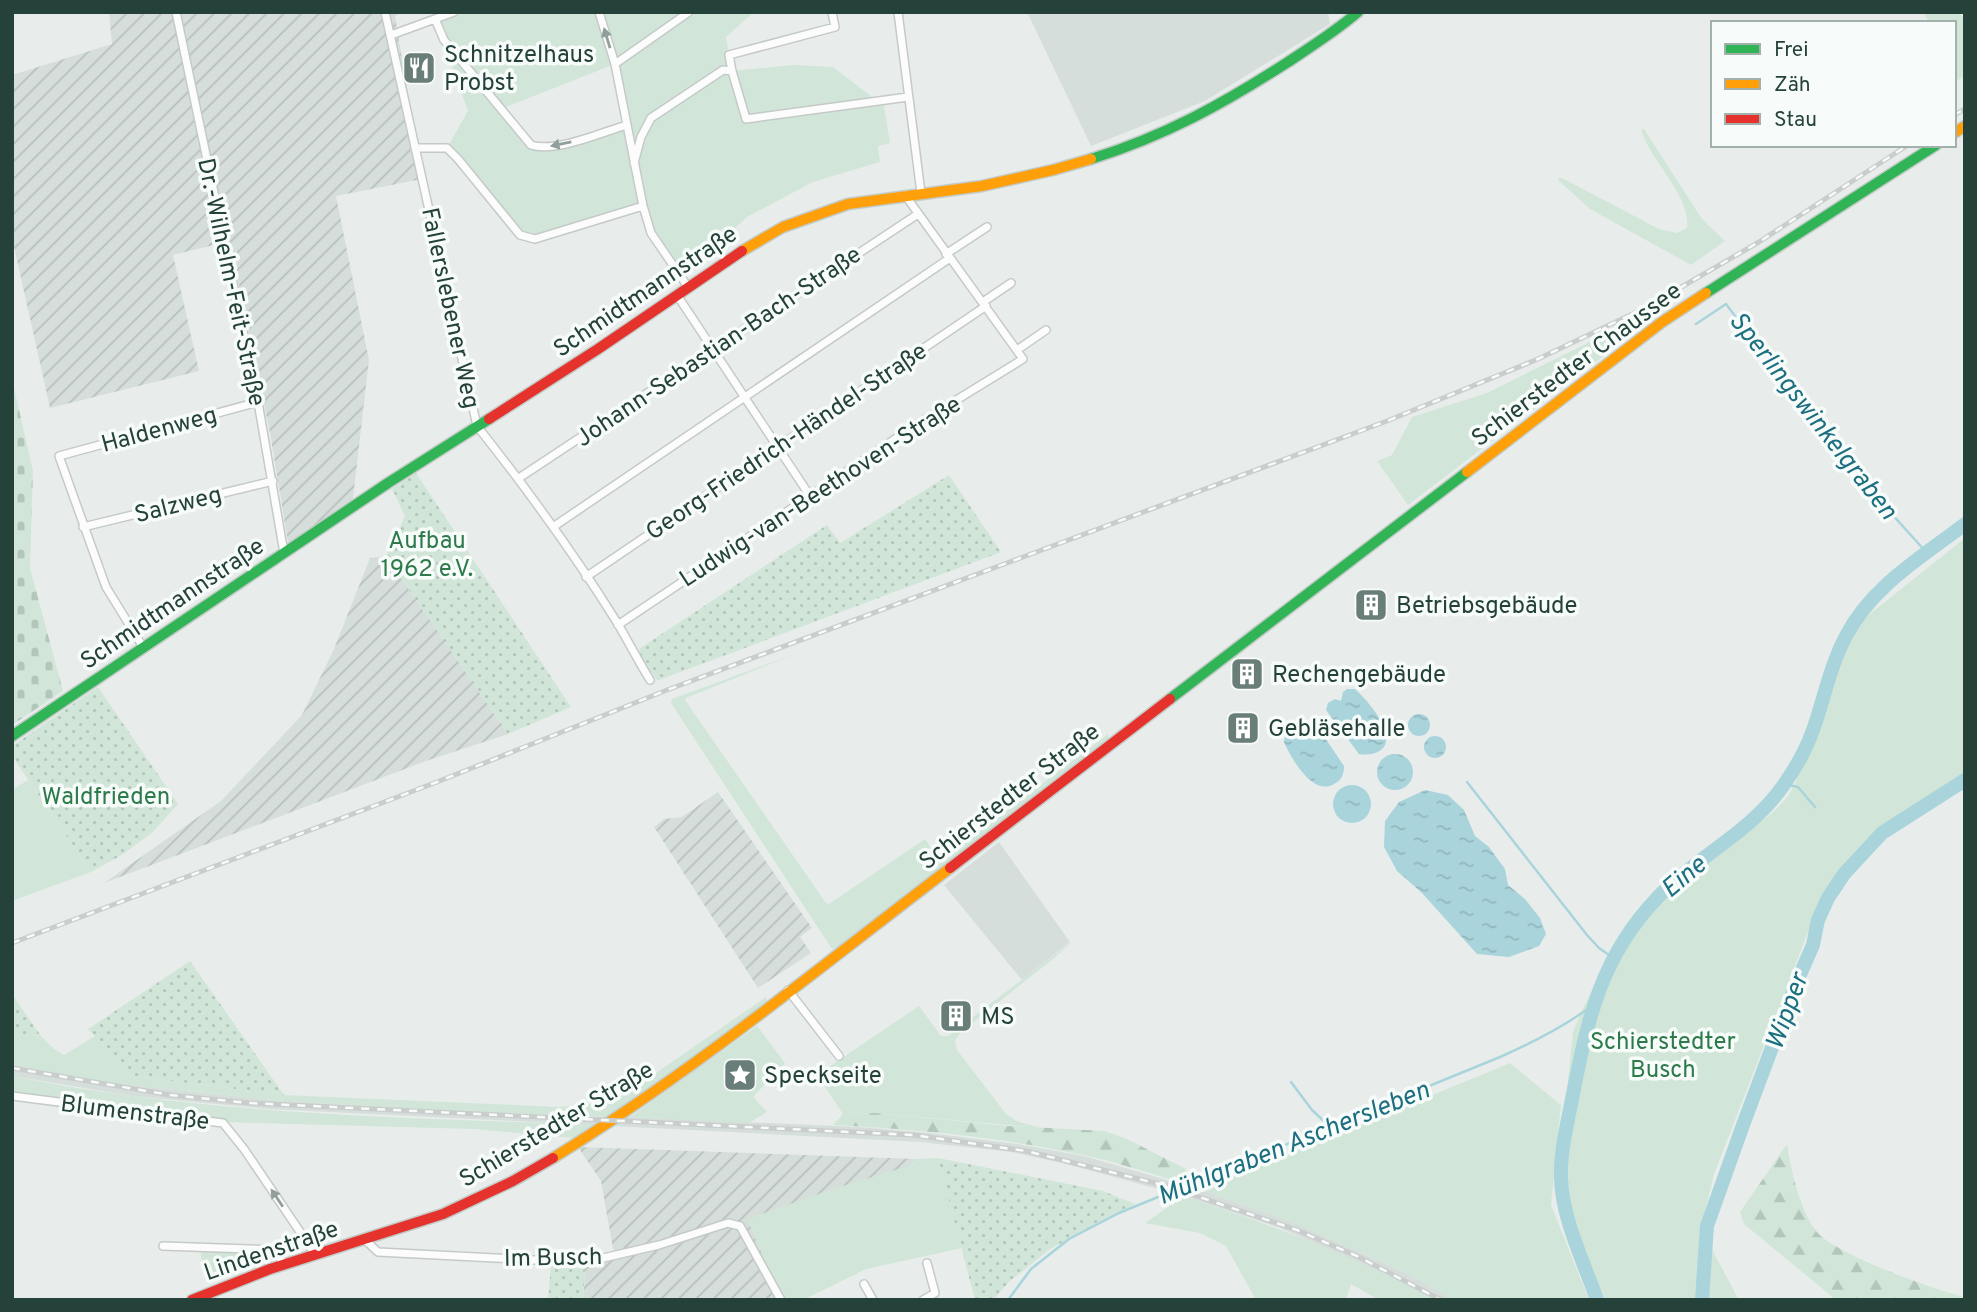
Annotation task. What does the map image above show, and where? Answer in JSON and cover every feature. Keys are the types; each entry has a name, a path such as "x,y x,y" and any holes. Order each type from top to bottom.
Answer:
{"street":[{"name":"Dr.-Wilhelm-Feit-Straße","path":"176,12 274,481 284,553"},
{"name":"Fallerslebener Weg","path":"385,12 477,426 519,478 553,527 618,625 650,680"},
{"path":"391,35 454,12"},
{"path":"599,12 615,64 643,206 651,233 688,287"},
{"path":"615,64 689,12"},
{"path":"832,12 835,27 729,55 746,119 908,97"},
{"path":"898,12 921,192"},
{"name":"Schmidtmannstraße","path":"12,736 284,553 598,349 730,258 783,227 848,204 921,192 982,186 1041,173 1136,145 1196,118 1247,88 1343,25 1358,12"},
{"path":"435,19 444,40 531,145 539,148 554,146 627,125"},
{"path":"634,163 641,137 651,118 723,70 732,71"},
{"name":"Schierstedter Chaussee","path":"1254,633 1662,322 1933,147"},
{"path":"415,148 447,148 520,235 535,239 643,206"},
{"path":"905,195 1017,350 1046,330"},
{"name":"Johann-Sebastian-Bach-Straße","path":"519,478 918,214"},
{"path":"553,527 746,398 987,227"},
{"name":"Georg-Friedrich-Händel-Straße","path":"586,577 1011,284"},
{"path":"677,295 810,496"},
{"name":"Ludwig-van-Beethoven-Straße","path":"618,625 919,423 1023,359 1017,350"},
{"name":"Haldenweg","path":"83,527 60,456 258,402"},
{"name":"Salzweg","path":"83,527 274,481"},
{"path":"83,527 107,587 143,647"},
{"name":"Schierstedter Straße","path":"365,1241 443,1214 492,1191 642,1100 706,1055 1254,633"},
{"path":"788,990 839,1056"},
{"name":"Blumenstraße","path":"12,1096 223,1124 244,1149 315,1254"},
{"name":"Im Busch","path":"365,1241 378,1252 532,1260 599,1259 659,1245 728,1223 740,1226 781,1300"},
{"name":"Lindenstraße","path":"192,1300 282,1265 365,1241"},
{"path":"163,1246 279,1250 282,1265"},
{"path":"923,1300 935,1293 927,1263"},
{"path":"864,1284 873,1300"}],"shaded area":[{"path":"109,12 403,12 395,16 422,179 336,196 369,360 352,507 290,554 270,433 230,241 173,255 199,371 50,408 12,238 12,75 112,44"},
{"path":"1027,12 1328,12 1330,24 1205,101 1091,146"},
{"path":"386,556 508,734 426,761 104,883 221,801 302,715 334,649 370,558"},
{"path":"718,792 812,928 800,937 811,953 758,988 654,827 664,819 682,817"},
{"path":"999,842 1070,942 1022,980 944,885"},
{"path":"12,1064 64,1076 119,1084 273,1100 400,1109 608,1117 595,1125 268,1109 131,1096 12,1076"},
{"path":"628,1117 859,1127 930,1133 1084,1156 1202,1190 1297,1224 1406,1273 1454,1300 1435,1300 1406,1283 1280,1228 1184,1196 1012,1152 920,1142 613,1126"},
{"path":"578,1147 917,1159 782,1300 583,1300 586,1259 616,1254 601,1181"}],"green space":[{"path":"454,12 754,12 726,37 732,71 793,65 833,67 884,106 890,143 878,146 880,162 813,182 747,217 681,278 651,233 642,206 535,239 520,235 447,148 468,111 435,19","holes":["615,64 627,125 573,142 531,145 501,109"]},
{"path":"1923,12 1959,12 1965,21 1965,75 1956,82 1956,21 1929,21"},
{"path":"1641,129 1644,129 1702,219 1725,241 1691,265 1590,209 1559,181 1558,178 1562,178 1659,229 1677,233 1687,228 1683,203 1645,141"},
{"path":"1640,317 1645,324 1408,505 1377,461 1392,455 1412,417 1487,393"},
{"path":"12,379 33,471 30,568 63,691 12,725"},
{"name":"Aufbau 1962 e.V.","path":"416,473 571,707 508,734 386,556 405,516 392,489"},
{"path":"949,475 1001,552 659,680 642,658 639,649 827,525 840,543"},
{"name":"Schierstedter Busch","path":"1965,538 1965,787 1886,834 1857,856 1836,880 1810,927 1714,1174 1701,1229 1739,1300 1598,1300 1579,1256 1562,1194 1560,1160 1573,1032 1582,1011 1604,968 1632,926 1663,889 1693,865 1765,819 1788,796 1799,772 1832,665 1861,621"},
{"path":"800,652 685,700 829,904 925,839 940,861 1108,734 1109,740 838,948 832,949 671,703 672,699"},
{"name":"Waldfrieden","path":"98,687 178,804 152,833 120,856 91,872 12,756 12,746"},
{"path":"28,780 91,872 12,901 12,790"},
{"path":"1074,940 962,1031 955,1040 957,1050 1006,1114 1019,1122 1041,1128 876,1113 843,1114 817,1075 919,1006 941,1036 948,1036"},
{"path":"190,961 284,1095 133,1076 88,1029"},
{"path":"12,994 41,1036 12,1033"},
{"path":"766,997 767,1001 707,1050 608,1117 400,1109 273,1100 119,1084 64,1076 12,1064 12,1033 41,1036 64,1055 95,1036 133,1076 284,1095 559,1107 591,1104 627,1093"},
{"path":"757,1026 785,1063 753,1097 767,1112 749,1123 630,1117"},
{"path":"1510,1063 1561,1105 1551,1205 1589,1300 1454,1300 1406,1273 1297,1224 1202,1190"},
{"path":"12,1076 84,1089 229,1107 595,1125 573,1138 474,1129 218,1122 12,1091"},
{"path":"876,1113 1009,1126 1104,1131 1125,1138 1186,1169 1184,1176 1176,1181 1090,1157 987,1138 833,1125 843,1114"},
{"path":"1787,1144 1805,1212 1816,1231 1826,1240 1863,1260 1909,1279 1965,1297 1965,1300 1836,1300 1744,1224 1740,1212"},
{"path":"938,1158 962,1248 866,1269 803,1300 782,1300 747,1219 912,1165 917,1159"},
{"path":"938,1158 1103,1191 1135,1204 1050,1249 1009,1282 993,1300 975,1300"},
{"path":"1184,1196 1344,1255 1435,1300 1379,1300 1351,1284 1346,1300 1256,1300 1226,1246 1200,1233 1145,1223"},
{"path":"200,1251 272,1253 275,1260 206,1280"},
{"path":"551,1266 585,1269 583,1300 548,1300"}],"water":[{"path":"1355,689 1360,694 1384,727 1386,744 1378,752 1359,754 1326,710 1328,703 1335,699 1341,701 1343,692"},
{"path":"1419,714 1427,717 1430,725 1427,733 1419,736 1411,733 1408,725 1411,717"},
{"path":"1310,721 1317,726 1344,766 1341,779 1326,787 1311,781 1304,774 1284,742 1285,736 1291,732 1299,733 1302,724"},
{"path":"1431,736 1439,736 1446,743 1446,751 1439,758 1431,758 1424,751 1424,743"},
{"path":"1395,754 1408,759 1413,772 1408,785 1395,790 1382,785 1377,772 1382,759"},
{"path":"1352,785 1365,791 1371,804 1365,817 1352,823 1339,817 1333,804 1339,791"},
{"path":"1425,790 1448,795 1464,810 1475,836 1489,847 1505,869 1508,885 1525,899 1540,918 1546,934 1539,946 1509,957 1477,954 1422,893 1397,871 1384,847 1385,821 1399,802"}],"waterway":[{"name":"Sperlingswinkelgraben","path":"1696,324 1726,304 1843,460 1927,553"},
{"name":"Eine","path":"1597,1300 1569,1225 1562,1193 1561,1168 1565,1136 1591,1014 1610,966 1622,943 1657,898 1672,883 1755,818 1783,786 1810,737 1840,647 1857,618 1884,587 1965,524"},
{"name":"Wipper","path":"1702,1300 1707,1226 1795,986 1813,945 1818,920 1828,898 1844,874 1882,833 1965,780"},
{"path":"1467,782 1587,935 1612,957"},
{"path":"1784,784 1798,787 1815,807"},
{"name":"Mühlgraben Aschersleben","path":"1008,1300 1031,1269 1069,1239 1119,1213 1500,1057 1548,1034 1593,1005"},
{"path":"1291,1082 1312,1110 1330,1127"}],"railway":[{"path":"1956,114 1965,109"},
{"path":"12,943 437,782 667,690 1387,421 1538,359 1647,307 1759,242 1905,147"},
{"path":"12,1068 170,1095 249,1103 913,1135 1026,1151 1167,1186 1297,1230 1359,1257 1441,1300"}],"traffic: fast":[{"path":"1091,159 1144,140 1217,105 1288,62 1358,12"},
{"path":"1706,293 1933,147"},
{"path":"12,736 388,483 489,419"},
{"path":"1170,699 1467,472"}],"traffic: slow":[{"path":"1956,132 1965,126"},
{"path":"742,251 783,227 848,204 982,186 1091,159"},
{"path":"1467,472 1662,322 1706,293"},
{"path":"553,1158 706,1055 950,868"}],"traffic: jam":[{"path":"489,419 742,251"},
{"path":"950,868 1170,699"},
{"path":"192,1300 270,1269 443,1214 513,1181 553,1158"}],"place":[{"name":"Schnitzelhaus Probst","path":"419,68"},
{"name":"Betriebsgebäude","path":"1371,605"},
{"name":"Rechengebäude","path":"1247,674"},
{"name":"Gebläsehalle","path":"1243,728"},
{"name":"MS","path":"956,1016"},
{"name":"Speckseite","path":"740,1075"}]}
